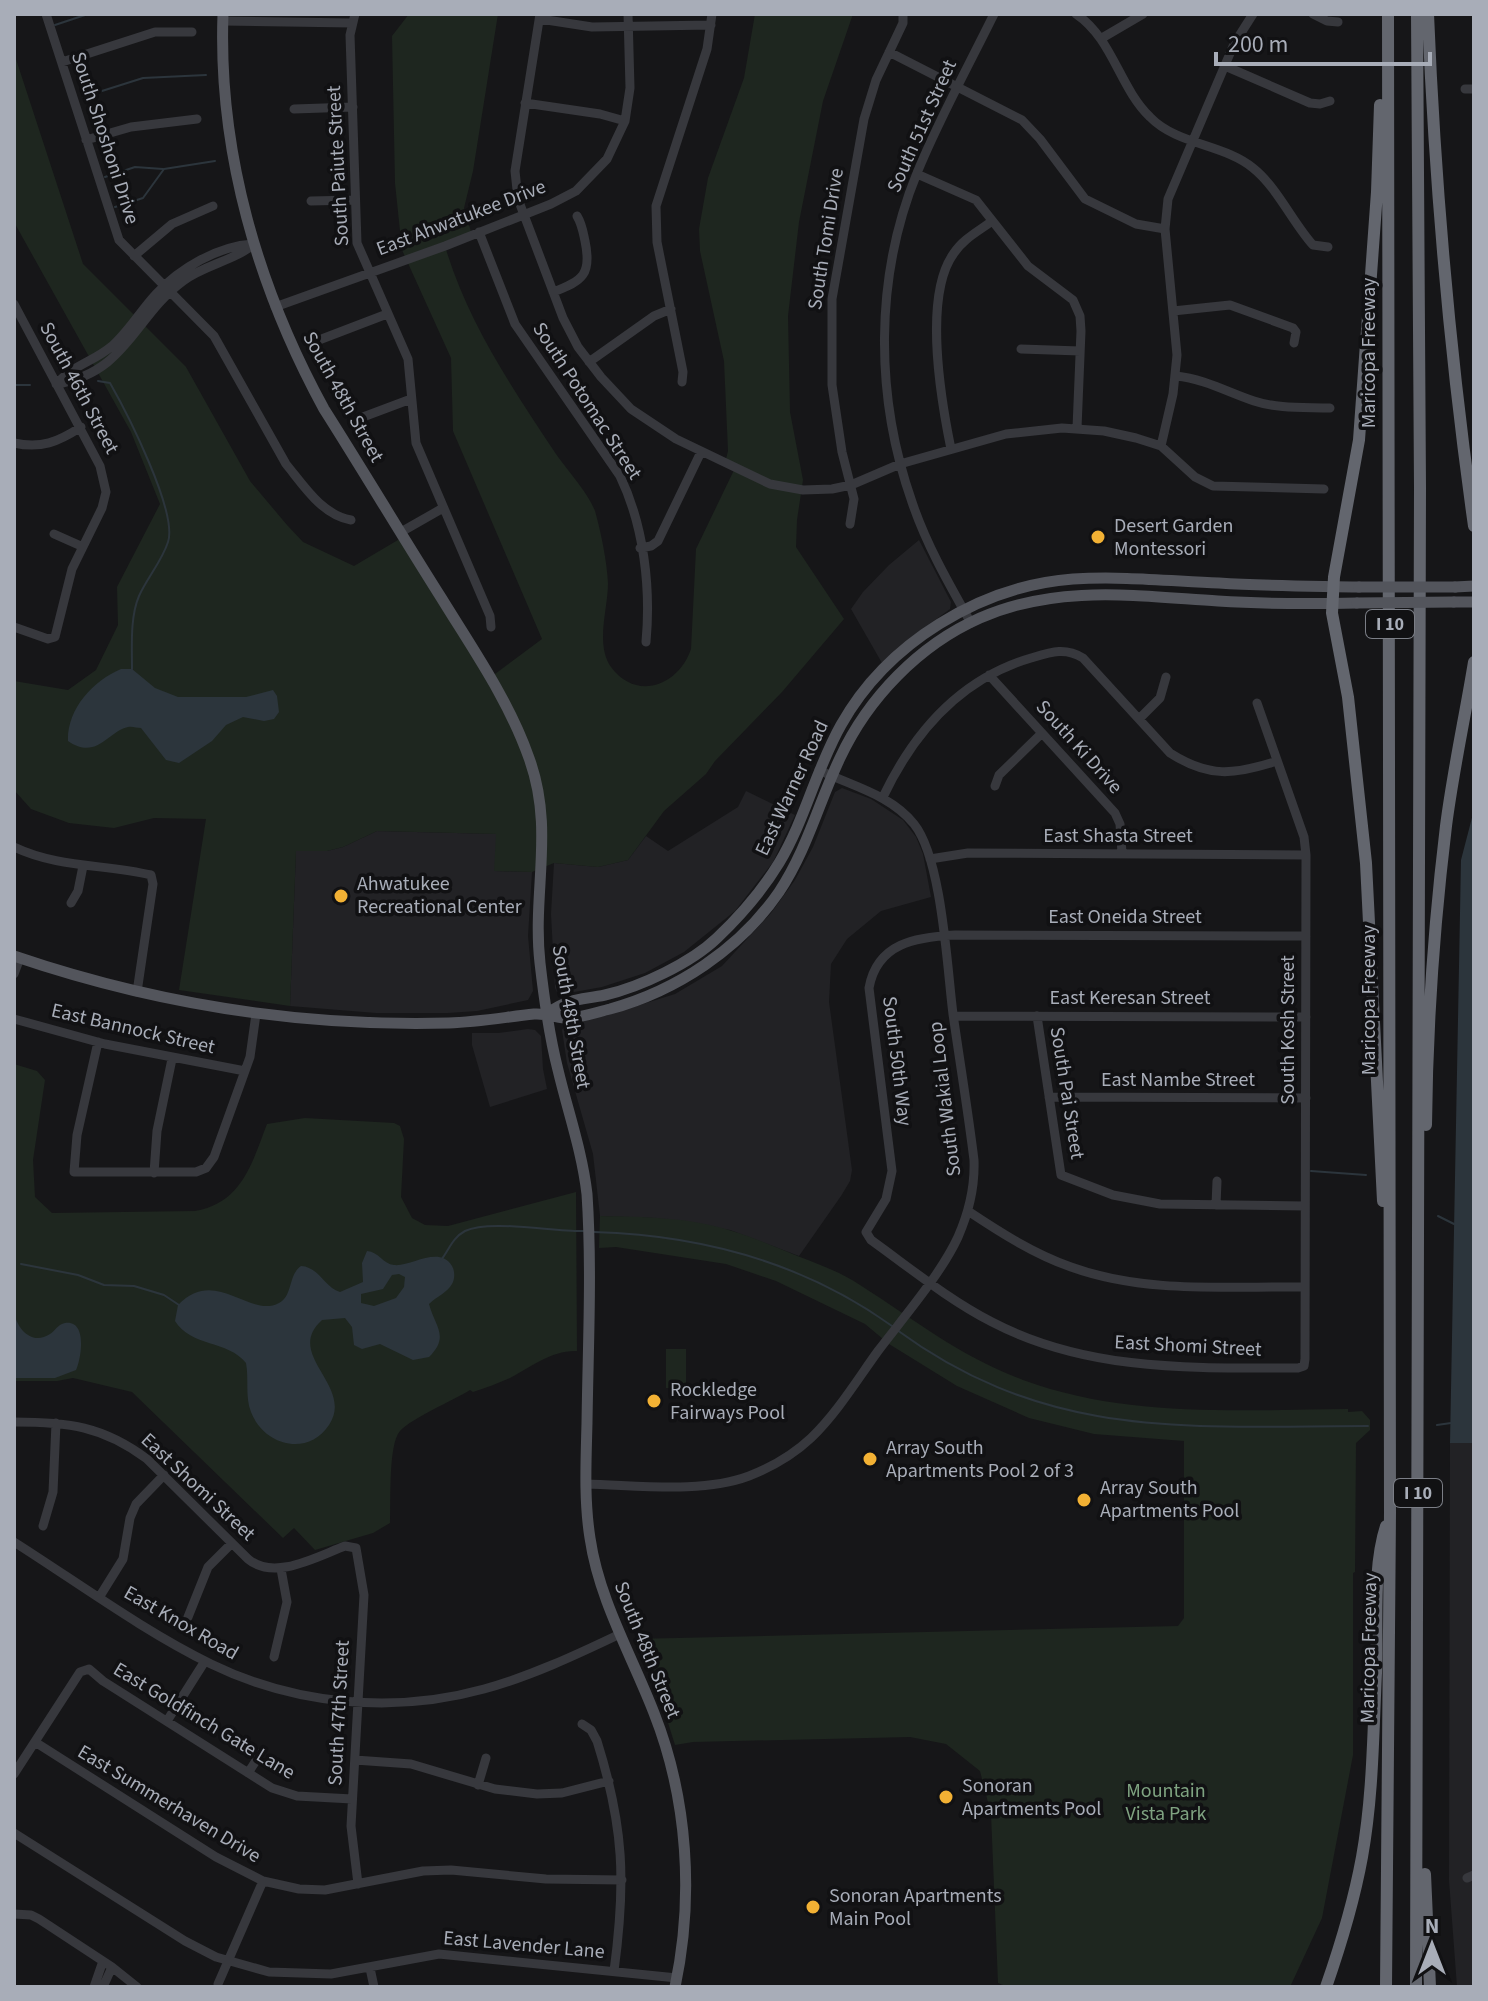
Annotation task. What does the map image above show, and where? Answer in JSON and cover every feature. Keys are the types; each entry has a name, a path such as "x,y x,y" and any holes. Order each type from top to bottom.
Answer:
{"highway":[{"path":"1380,14 1377,192 1359,440 1332,604 1361,799 1374,989 1380,1186 1389,1235"},
{"name":"Maricopa Freeway","path":"1386,1987 1390,1512 1388,14"},
{"name":"I 10","path":"1416,1987 1420,488 1417,14"},
{"path":"1428,14 1443,255 1474,526"},
{"path":"1419,1232 1426,1184 1427,1072 1443,857 1450,796 1474,662"},
{"path":"1326,1987 1348,1918 1362,1856 1371,1769 1379,1548 1390,1512"},
{"path":"1417,1753 1430,1987"}],"main road":[{"name":"South 48th Street","path":"223,18 224,77 233,154 254,244 275,307 318,398 490,677 513,718 530,760 543,820 540,961 556,1062 580,1149 587,1194 586,1510 595,1565 662,1734 680,1811 686,1880 676,1982"},
{"name":"East Warner Road","path":"548,1013 563,1002 606,995 649,981 715,941 750,905 786,848 819,770 857,699 886,666 921,635 964,610 1004,593 1088,579 1333,587 1474,586"},
{"path":"1088,579 1089,594"},
{"name":"East Warner Road","path":"17,957 137,992 256,1014 366,1023 425,1023 468,1022 548,1013 566,1018 611,1009 653,994 687,976 736,941 761,915 779,892 800,854 856,728 898,676 930,647 971,623 1037,600 1089,594 1254,603 1474,602"},
{"path":"786,848 800,854"}],"street":[{"name":"South Shoshoni Drive","path":"46,14 119,240 214,336 286,464 327,511 338,518 351,520"},
{"name":"East Ahwatukee Drive","path":"275,307 479,232 576,191 607,159 625,121 630,88 628,14"},
{"name":"South Tomi Drive","path":"850,524 854,499 839,441 832,385 832,299 864,119 876,80 903,23 903,14"},
{"name":"South 51st Street","path":"971,623 917,516 900,464 888,410 885,379 886,302 894,252 917,174 994,14"},
{"path":"1076,14 1102,38 1144,111 1166,129 1254,169 1313,245 1328,247"},
{"path":"1102,38 1143,14"},
{"path":"1161,446 1176,376 1165,229 1168,199 1234,44 1253,14"},
{"path":"1313,14 1338,22"},
{"path":"682,382 657,242 656,206 707,49 712,20 592,27 540,16 515,185 524,214 570,333 589,362 631,409 676,439 770,484 814,491 851,485 900,464 1022,431 1077,428 1118,433 1161,446 1195,477 1213,486 1324,489"},
{"path":"223,18 354,18"},
{"name":"South Paiute Street","path":"354,18 354,200 357,243 408,359 416,443 490,616 491,627"},
{"path":"62,62 155,32 192,32"},
{"path":"889,52 1022,120 1085,199 1136,224 1165,229"},
{"path":"1225,66 1310,103 1330,101"},
{"path":"525,103 625,121"},
{"path":"294,109 353,107"},
{"path":"86,140 131,127 197,119"},
{"path":"917,174 976,200 1028,266 1073,300 1080,316 1077,428"},
{"path":"311,201 354,200"},
{"path":"134,256 172,224 213,206"},
{"path":"553,292 572,285 585,273 588,255 577,216"},
{"path":"951,449 939,380 940,290 945,269 954,253 966,239 992,221"},
{"name":"South Potomac Street","path":"479,232 515,324 620,476 633,510 648,591 646,642"},
{"path":"56,384 75,381 114,358 166,289 254,244"},
{"name":"South 46th Street","path":"14,304 100,466 106,492 102,508 81,546"},
{"path":"1173,311 1220,305 1246,309 1293,328 1296,332 1294,343"},
{"path":"589,362 654,316 671,309"},
{"path":"319,340 387,314"},
{"path":"1021,349 1080,351"},
{"path":"1176,376 1207,382 1272,406 1330,408"},
{"path":"363,417 411,399"},
{"path":"14,443 27,446 51,444 81,427"},
{"path":"640,548 658,541 701,452"},
{"path":"401,532 443,508"},
{"path":"14,627 48,639 55,637 81,546 54,534"},
{"path":"883,797 903,758 922,732 964,691 989,675 1059,650 1071,651 1083,658 1170,753 1186,764 1206,771 1227,773 1246,771 1277,761"},
{"name":"South Ki Drive","path":"989,675 1115,813 1120,824 1122,853"},
{"path":"1139,719 1160,698 1166,677"},
{"name":"South Kosh Street","path":"1257,703 1304,837 1306,855 1304,1366"},
{"path":"995,786 999,775 1042,733"},
{"name":"South Wakial Loop","path":"586,1484 718,1485 751,1475 783,1460 812,1437 825,1422 928,1282 957,1239 968,1211 974,1160 930,859 912,821 883,797 819,770"},
{"path":"14,847 47,860 151,875 153,884 137,992"},
{"name":"East Shasta Street","path":"930,859 968,853 1306,855"},
{"path":"71,903 78,891 83,866"},
{"name":"East Oneida Street","path":"943,935 1306,936"},
{"name":"South 50th Way","path":"866,1232 886,1199 892,1171 870,1001 872,974 877,963 893,949 943,935"},
{"path":"14,974 17,957"},
{"path":"98,1042 77,1135 74,1172 196,1172 206,1168 214,1157 245,1071 256,1014"},
{"name":"East Keresan Street","path":"954,1016 1306,1017"},
{"name":"South Pai Street","path":"1037,1016 1061,1175 1091,1188 1139,1201 1216,1205"},
{"name":"East Bannock Street","path":"14,1019 172,1059 245,1071"},
{"path":"154,1173 157,1131 172,1059"},
{"name":"East Nambe Street","path":"1049,1097 1306,1098"},
{"path":"1217,1181 1216,1205 1305,1206"},
{"path":"968,1211 1042,1255 1072,1268 1120,1280 1163,1286 1305,1287"},
{"name":"East Shomi Street","path":"866,1232 871,1240 962,1305 1007,1330 1084,1356 1174,1368 1304,1366"},
{"name":"East Shomi Street","path":"14,1422 90,1428 118,1439 147,1459 254,1564 281,1569"},
{"path":"43,1526 53,1492 56,1423"},
{"path":"100,1596 123,1559 132,1511 164,1475"},
{"name":"East Knox Road","path":"14,1542 205,1661 278,1689 358,1702 409,1702 487,1688 533,1672 620,1634"},
{"path":"188,1617 208,1567 232,1543"},
{"name":"South 47th Street","path":"281,1569 345,1546 353,1546 357,1552 364,1595 351,1842 358,1884"},
{"path":"274,1657 287,1602 281,1569"},
{"path":"167,1721 205,1661"},
{"name":"East Goldfinch Gate Lane","path":"35,1742 80,1672 89,1669 248,1773 289,1795 352,1799"},
{"path":"582,1724 591,1730 597,1741 619,1829 622,1910 614,1971"},
{"path":"14,1774 35,1742"},
{"name":"East Summerhaven Drive","path":"35,1742 216,1857 263,1881 299,1889 325,1890 423,1871 451,1870 546,1879 622,1880"},
{"path":"248,1773 261,1753"},
{"path":"478,1785 486,1758"},
{"path":"355,1760 411,1764 495,1789 549,1794 609,1781"},
{"name":"East Lavender Lane","path":"14,1833 185,1941 228,1961 269,1972 331,1974 439,1954 614,1971 676,1982"},
{"path":"218,1984 263,1881"},
{"path":"18,1914 39,1919 137,1987"},
{"path":"94,1987 108,1964"},
{"path":"103,1987 108,1964"},
{"path":"370,1968 374,1987"}],"shaded area":[{"path":"919,540 951,602 950,609 882,663 851,609 889,565"},
{"path":"121,669 132,669 155,688 178,697 246,697 273,690 279,712 274,719 264,721 243,717 226,725 212,741 179,763 166,760 141,728 121,730 87,748 68,741 72,718 83,698 100,681"},
{"path":"842,788 871,799 903,820 916,837 923,854 931,897 881,911 847,939 831,964 829,1002 852,1170 850,1181 799,1256 730,1230 654,1218 600,1216 593,1154 567,1063 562,1030 566,1023 614,1013 675,994 722,966 771,913 795,880 813,847 835,792"},
{"path":"746,791 795,815 773,862 735,911 684,952 645,973 602,987 563,994 557,992 551,914 554,863 598,867 628,860 646,836 668,851 738,807"},
{"path":"1474,810 1474,1443 1450,1443 1461,860"},
{"path":"377,831 497,834 495,871 532,872 528,936 533,991 528,1000 477,1011 448,1013 376,1013 290,1006 296,851 327,851"},
{"path":"535,1030 541,1036 547,1089 490,1107 472,1045 472,1033"},
{"path":"367,1251 394,1265 440,1257 452,1266 453,1282 448,1290 429,1304 439,1331 439,1343 429,1357 413,1360 380,1344 362,1349 354,1345 352,1327 345,1318 322,1320 312,1333 310,1346 333,1397 335,1411 329,1425 310,1441 299,1444 276,1439 257,1424 251,1412 246,1363 230,1350 200,1340 182,1329 175,1321 178,1305 192,1294 206,1290 219,1291 256,1305 279,1303 287,1296 294,1275 301,1266 312,1270 340,1292 363,1282 362,1263","holes":["392,1275 405,1277 404,1287 396,1298 374,1306 361,1303 361,1294 383,1289"]},
{"path":"14,1312 22,1330 31,1337 43,1337 65,1323 77,1328 81,1341 76,1370 55,1378 14,1378"},
{"path":"1450,1443 1474,1443 1474,1987 1457,1987 1449,1880"}],"green space":[{"path":"409,14 498,14 473,171 464,208 472,235 445,246 465,301 506,377 592,504 607,575 603,637 606,658 621,678 645,686 656,685 677,672 691,649 696,549 735,468 725,463 728,451 724,361 700,251 699,229 708,178 744,78 755,14 853,14 823,101 799,222 788,316 790,412 803,480 796,547 844,619 706,774 664,811 628,860 598,867 554,863 532,872 494,871 496,834 377,831 327,851 296,851 290,1006 179,990 206,819 154,818 114,828 69,823 31,809 14,790 14,681 68,690 96,670 118,625 117,587 160,504 131,432 14,222 14,53 83,264 186,367 250,481 303,542 354,566 403,537 491,677 542,639 453,431 451,358 402,250 395,183 392,36"},
{"path":"14,1064 37,1071 45,1080 33,1160 35,1197 52,1213 195,1211 211,1207 224,1200 243,1179 267,1124 305,1118 394,1123 400,1126 404,1139 401,1197 412,1218 425,1225 448,1226 576,1192 577,1351 550,1356 510,1378 473,1392 470,1390 400,1431 392,1461 390,1523 373,1533 315,1550 294,1528 283,1538 132,1392 73,1378 14,1381"},
{"name":"Mountain Vista Park","path":"600,1216 683,1220 716,1226 758,1240 846,1277 939,1337 1000,1371 1062,1392 1102,1401 1183,1409 1362,1411 1370,1420 1370,1430 1356,1443 1353,1755 1322,1918 1290,1987 1008,1987 998,1983 991,1814 980,1771 946,1744 910,1737 675,1745 659,1694 634,1639 1178,1626 1184,1618 1184,1441 1094,1434 1029,1418 957,1386 889,1344 865,1324 776,1281 726,1264 616,1247 599,1248"},
{"path":"666,1349 686,1349 686,1388 666,1388"}],"waterway":[{"path":"55,25 88,14"},
{"path":"83,97 143,78 206,75"},
{"path":"115,207 143,198 164,169 215,161"},
{"path":"105,177 135,167 163,169"},
{"path":"98,381 110,383 138,438 158,486 169,528 165,549 136,604 132,669"},
{"path":"14,385 30,385"},
{"path":"1311,1171 1366,1175"},
{"path":"1438,1216 1454,1224"},
{"path":"441,1260 457,1237 476,1228 505,1226 584,1231"},
{"path":"594,1232 673,1239 750,1256 823,1285 892,1326"},
{"path":"21,1264 78,1275 104,1285 134,1286 164,1295 179,1305"},
{"path":"897,1330 954,1366 1010,1392 1066,1410 1123,1420 1181,1425 1368,1426"},
{"path":"1437,1425 1451,1423"}],"place":[{"name":"Desert Garden Montessori","path":"1098,537"},
{"name":"Ahwatukee Recreational Center","path":"341,896"},
{"name":"Rockledge Fairways Pool","path":"654,1401"},
{"name":"Array South Apartments Pool 2 of 3","path":"870,1459"},
{"name":"Array South Apartments Pool","path":"1084,1500"},
{"name":"Sonoran Apartments Pool","path":"946,1797"},
{"name":"Sonoran Apartments Main Pool","path":"813,1907"}]}
